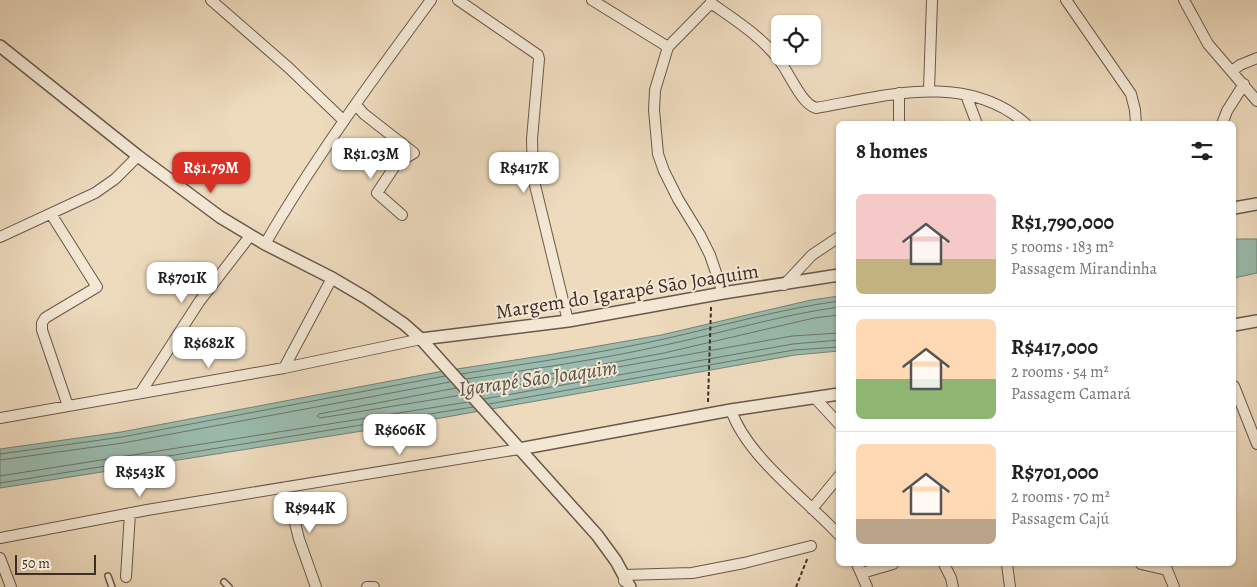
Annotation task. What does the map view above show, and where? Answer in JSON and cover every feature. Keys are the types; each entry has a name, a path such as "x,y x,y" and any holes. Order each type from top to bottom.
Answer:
{"street":[{"path":"211,0 290,68 344,121"},
{"path":"265,244 303,182 344,121 432,0"},
{"path":"458,0 486,21 536,52 539,59 532,139 533,177 568,321"},
{"path":"592,0 668,47"},
{"path":"929,90 932,0"},
{"path":"1066,0 1131,94 1136,121"},
{"path":"1184,0 1208,44 1257,101"},
{"path":"723,293 710,255 700,234 664,172 658,154 654,110 655,90 668,47 711,2 768,47 785,68 805,101 812,107 816,108 899,92 929,90 966,95 1004,108 1023,121"},
{"path":"0,46 138,156 220,217 250,236 332,278 381,308 425,343 597,535 616,561 624,581 630,587"},
{"path":"1232,71 1240,65 1257,58"},
{"path":"1223,121 1227,111 1244,84"},
{"path":"899,92 899,121"},
{"path":"966,95 976,121"},
{"path":"356,104 364,114 414,153 397,163 377,193 402,215"},
{"path":"0,237 106,186 138,156"},
{"path":"1236,208 1257,204"},
{"path":"51,214 96,285 96,288 45,318 42,323 42,330 68,406"},
{"path":"141,392 198,302 250,236"},
{"path":"784,285 812,255 836,239"},
{"name":"Margem do Igarapé São Joaquim","path":"425,343 836,276"},
{"path":"284,368 332,278"},
{"path":"1236,325 1257,321"},
{"path":"0,418 425,343"},
{"path":"1236,391 1257,444"},
{"path":"0,538 130,513 519,449 731,410 836,394"},
{"path":"815,398 836,421"},
{"path":"731,410 738,427 747,440 785,483 836,532"},
{"path":"812,509 836,480"},
{"path":"286,487 314,586"},
{"path":"126,577 130,513"},
{"path":"624,581 692,573 744,563 811,546"},
{"path":"0,558 11,587"},
{"path":"858,566 867,587"},
{"path":"862,573 885,566"},
{"path":"945,566 953,587"},
{"path":"1007,566 1010,587"},
{"path":"1166,567 1174,587"},
{"path":"367,587 374,587"}],"lane":[{"path":"108,576 112,587"},
{"path":"224,582 229,587"}],"path":[{"path":"707,415 710,322"}],"water":[{"path":"1236,239 1257,239 1257,273 1236,278"},
{"name":"Igarapé São Joaquim","path":"836,296 836,351 795,355 407,424 0,488 0,449 121,432 438,372 661,335 811,300"}]}
